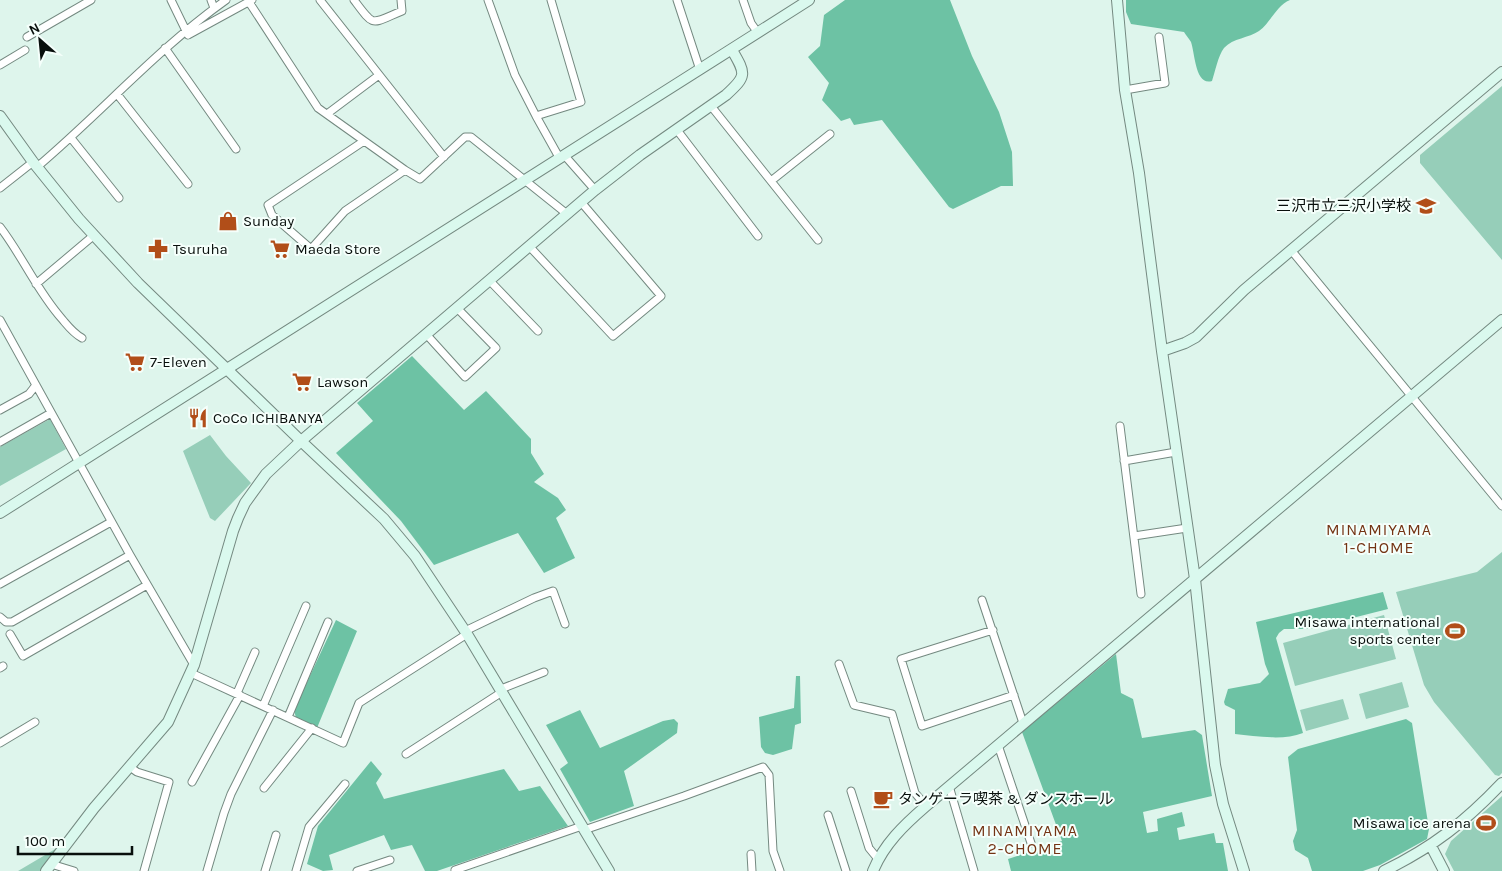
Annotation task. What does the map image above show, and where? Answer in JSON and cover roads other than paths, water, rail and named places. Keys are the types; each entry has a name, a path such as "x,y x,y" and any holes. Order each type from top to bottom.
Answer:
{"street":[{"path":"27,37 91,0"},
{"path":"171,0 188,35 250,1 318,108 420,179 465,137 471,138 567,214"},
{"path":"211,0 214,8"},
{"path":"0,188 71,138 165,48 226,0"},
{"path":"320,0 444,157"},
{"path":"354,0 370,21 375,22 402,11 400,0"},
{"path":"488,0 515,75 536,116 563,158 594,190"},
{"path":"536,116 581,102 551,0"},
{"path":"677,0 700,70"},
{"path":"744,0 751,22 758,33"},
{"path":"0,513 563,158 809,0"},
{"path":"1118,0 1125,90 1139,174 1195,579 1215,765 1223,804 1244,871"},
{"path":"1125,90 1164,83 1159,37"},
{"path":"165,48 236,149"},
{"path":"0,65 25,50"},
{"path":"49,868 94,808 168,722 193,669 230,538 250,496 266,474 301,441 594,190 711,106 738,84 742,78 743,71 732,50"},
{"path":"1162,351 1185,343 1196,336 1244,290 1502,72"},
{"path":"327,114 379,75"},
{"path":"117,94 188,184"},
{"path":"711,106 818,240"},
{"path":"0,116 35,165 93,236 150,296 384,519 415,556 466,633 609,871"},
{"path":"677,130 758,236"},
{"path":"771,181 830,134"},
{"path":"71,138 119,198"},
{"path":"364,141 268,205 272,215 311,249 345,211 405,170"},
{"path":"529,246 614,336 661,296 581,202"},
{"path":"0,227 50,306 82,338"},
{"path":"36,284 93,236"},
{"path":"1291,250 1410,397 1502,506"},
{"path":"489,280 538,331"},
{"path":"426,334 465,377 496,348 457,308"},
{"path":"0,320 193,669 238,694 343,743 359,703 466,633 534,598 553,592 565,624"},
{"path":"873,871 878,859 904,825 1502,320"},
{"path":"0,410 29,394 36,385"},
{"path":"0,442 51,413"},
{"path":"1120,426 1142,594"},
{"path":"1124,461 1176,452"},
{"path":"0,584 111,522"},
{"path":"1134,536 1187,528"},
{"path":"0,618 6,622 12,622 130,555"},
{"path":"10,634 23,656 147,585"},
{"path":"982,600 1023,723"},
{"path":"263,706 306,606"},
{"path":"288,717 328,622"},
{"path":"992,630 901,660 922,726 1014,695"},
{"path":"192,782 238,694 255,652"},
{"path":"839,664 854,705 892,714 915,793 926,806"},
{"path":"406,754 501,691 544,672"},
{"path":"207,871 231,794 273,710"},
{"path":"0,743 35,722"},
{"path":"264,788 312,728"},
{"path":"998,745 1031,844"},
{"path":"130,767 137,772 169,782 144,871"},
{"path":"456,871 684,796 763,767 769,775 773,851 780,871"},
{"path":"1384,871 1431,846 1462,821 1502,783"},
{"path":"296,871 309,827 345,784"},
{"path":"949,786 974,871"},
{"path":"851,791 869,848 878,859"},
{"path":"828,815 846,871"},
{"path":"265,871 276,835"},
{"path":"1431,846 1444,871"},
{"path":"751,854 752,871"},
{"path":"357,871 390,860"},
{"path":"49,868 74,871"}],"place":[{"name":"三沢市立三沢小学校","path":"1426,206"},
{"name":"Sunday","path":"228,221"},
{"name":"Tsuruha","path":"158,249"},
{"name":"Maeda Store","path":"280,249"},
{"name":"7-Eleven","path":"135,362"},
{"name":"Lawson","path":"302,382"},
{"name":"CoCo ICHIBANYA","path":"198,418"},
{"name":"Misawa international sports center","path":"1455,631"},
{"name":"タンゲーラ喫茶 & ダンスホール","path":"883,799"},
{"name":"Misawa ice arena","path":"1486,823"}],"district":[{"name":"MINAMIYAMA 1-CHOME","path":"1379,538"},
{"name":"MINAMIYAMA 2-CHOME","path":"1025,839"}]}
